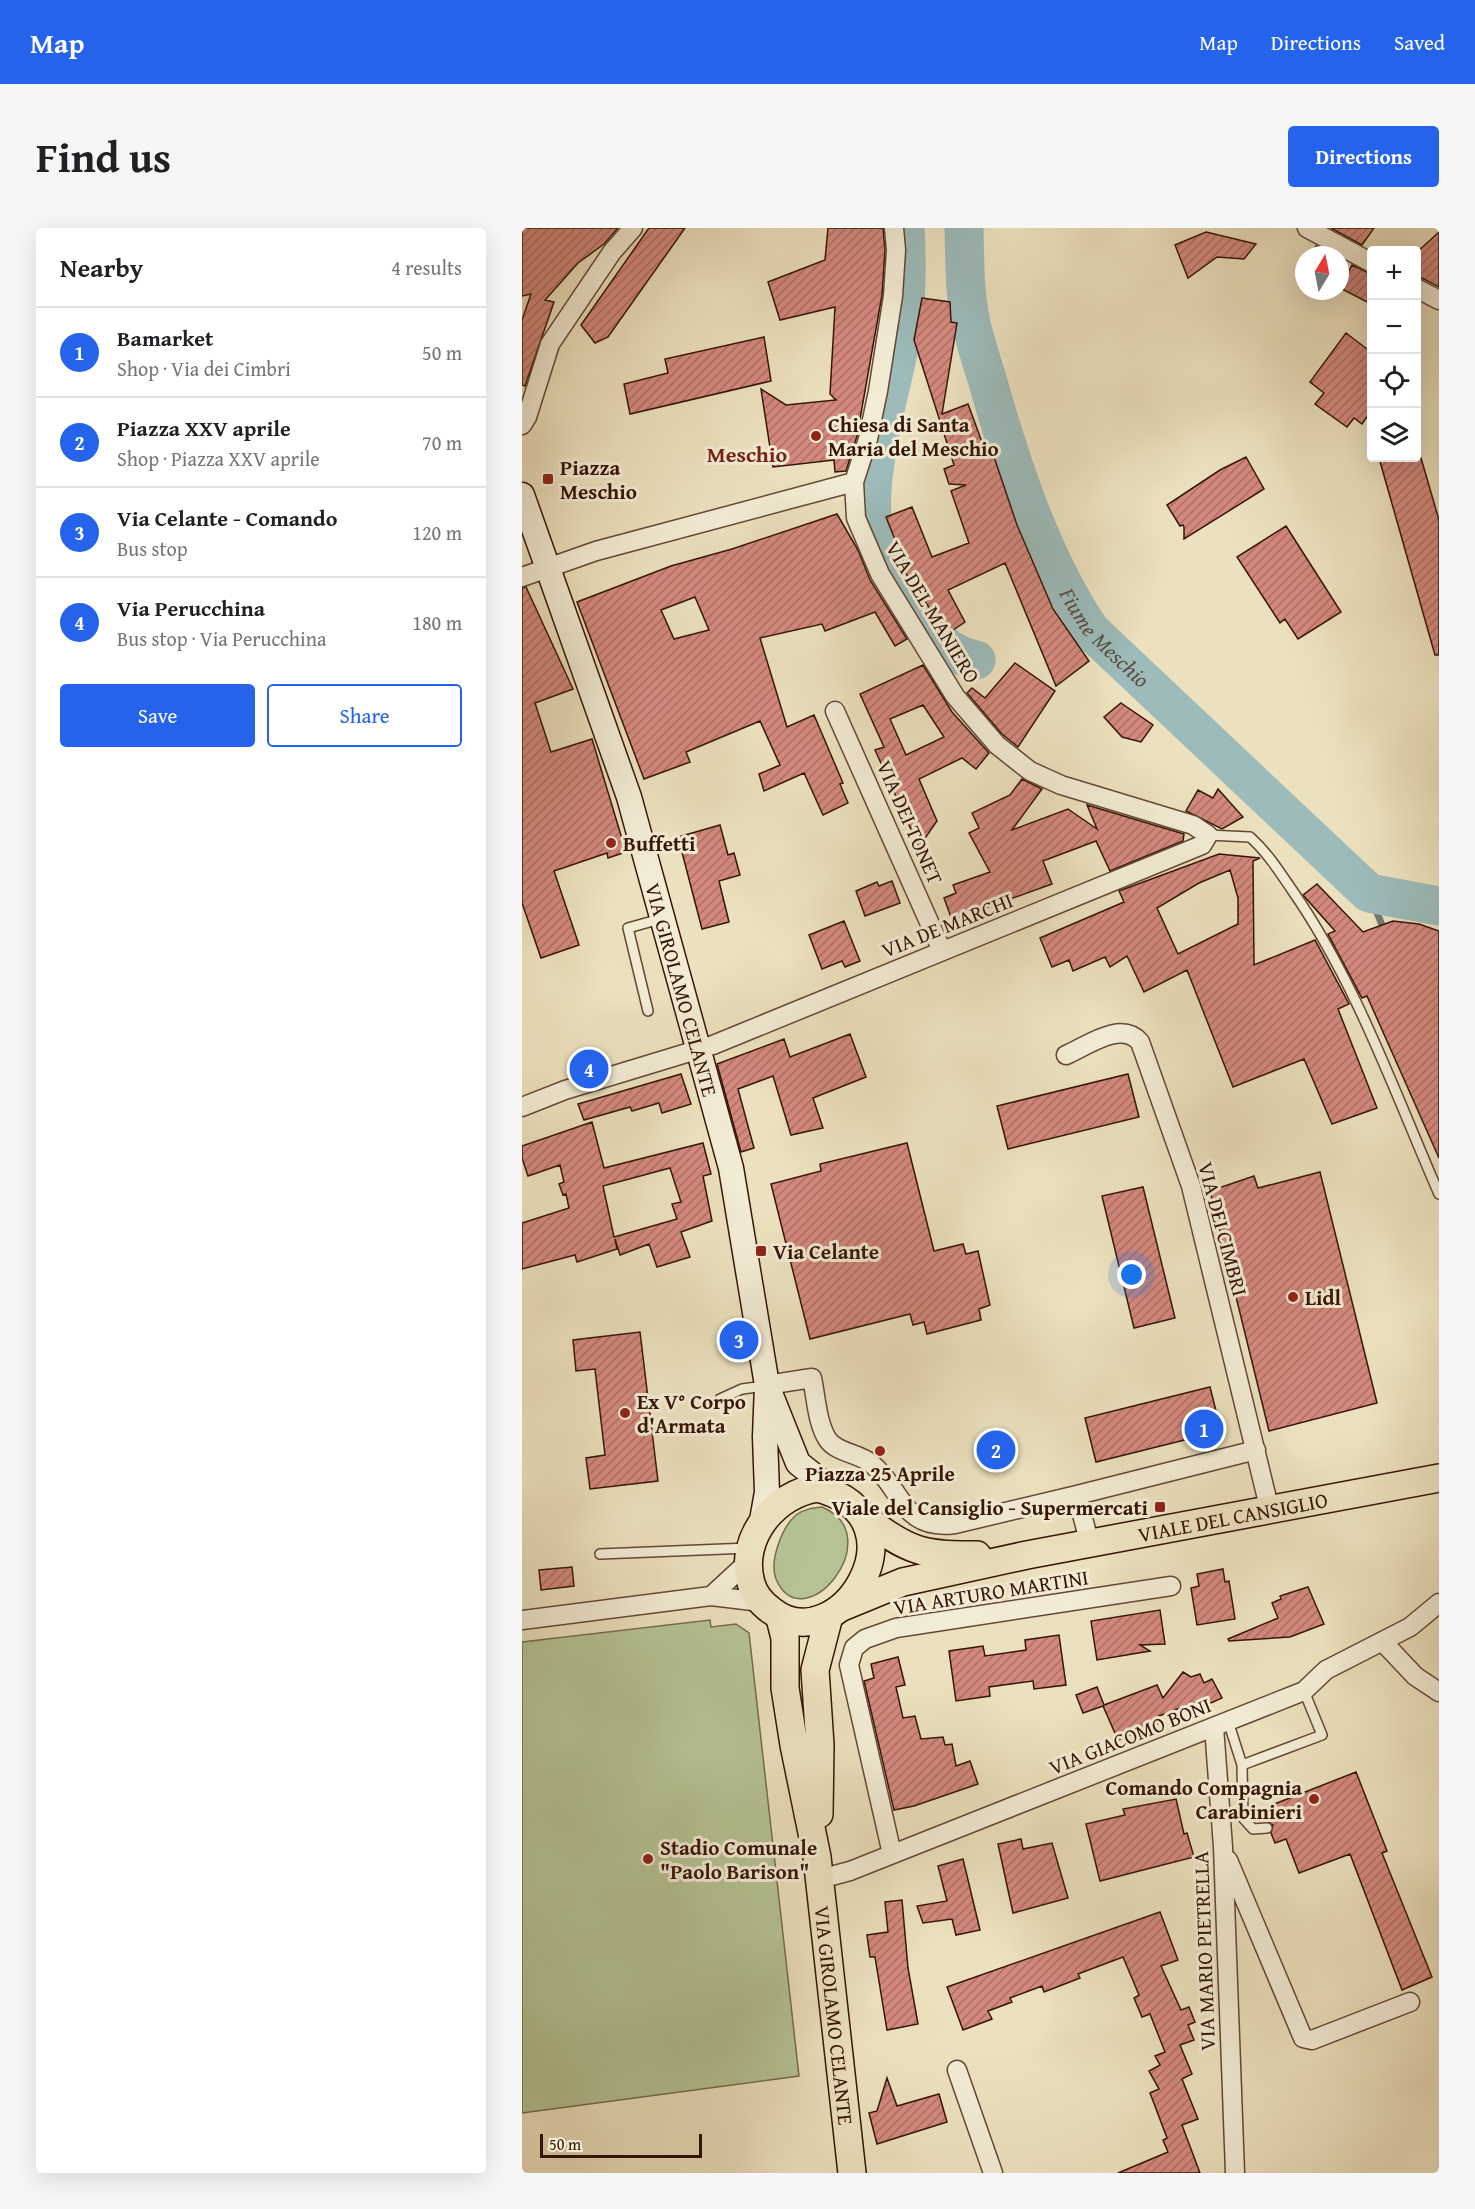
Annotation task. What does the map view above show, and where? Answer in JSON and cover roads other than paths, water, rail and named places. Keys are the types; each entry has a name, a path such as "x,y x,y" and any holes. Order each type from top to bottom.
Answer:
{"main road":[{"name":"VIA GIROLAMO CELANTE","path":"522,495 626,786 731,1168 767,1385 765,1437 767,1492 754,1545"},
{"name":"VIA GIROLAMO CELANTE","path":"767,1385 798,1464 836,1492"},
{"name":"VIALE DEL CANSIGLIO","path":"835,1612 903,1582 1027,1555 1439,1478"},
{"path":"819,1488 836,1492 853,1502 866,1518 871,1530 867,1570 858,1588 835,1612 814,1621 798,1622 770,1610 749,1577 754,1545 770,1512 787,1496 803,1490 819,1488"},
{"name":"VIALE DEL CANSIGLIO","path":"866,1518 901,1544 924,1552 950,1555 1027,1555"},
{"name":"VIA GIROLAMO CELANTE","path":"770,1610 785,1638 785,1688 794,1746 819,1868 852,2173"},
{"name":"VIA GIROLAMO CELANTE","path":"819,1868 820,1745 815,1670 835,1612"}],"street":[{"path":"522,425 527,417 550,344 612,252 633,228"},
{"name":"VIA DEL MANIERO","path":"894,228 896,250 893,296 868,439 854,482 856,518 880,574 955,696 997,745 1030,771 1061,785 1193,825 1208,835"},
{"path":"1307,228 1367,261"},
{"path":"1421,291 1439,300"},
{"path":"522,577 596,551 854,482"},
{"name":"VIA DEI TONET","path":"836,711 942,951"},
{"name":"VIA DE MARCHI","path":"522,1107 565,1090 713,1045 1203,845 1208,835"},
{"name":"VIA DEI CIMBRI","path":"1066,1055 1120,1032 1132,1034 1140,1042 1191,1186 1270,1511"},
{"path":"767,1385 812,1378 823,1430 831,1444 873,1465 910,1514 928,1523 955,1524 1256,1450"},
{"path":"1077,1495 1090,1545"},
{"path":"711,1596 754,1545"},
{"name":"VIA ARTURO MARTINI","path":"892,1854 849,1665 849,1656 854,1648 866,1639 913,1624 1172,1586"},
{"path":"522,1620 711,1596 770,1610"},
{"name":"VIA GIACOMO BONI","path":"819,1868 892,1854 1304,1691 1326,1670 1421,1620 1439,1604"},
{"path":"1383,1642 1415,1676 1439,1692"},
{"name":"VIA MARIO PIETRELLA","path":"1221,1724 1223,1847 1235,2173"},
{"path":"1223,1847 1303,2038 1312,2040 1410,2002"},
{"path":"957,2070 993,2173"}],"lane":[{"path":"1208,835 1250,837 1263,849 1317,926 1351,993 1439,1194"},
{"path":"648,1011 628,928 663,918"},
{"path":"720,1399 742,1389 767,1385"},
{"path":"600,1554 754,1545"},
{"path":"1242,1765 1322,1735 1304,1691"},
{"path":"1221,1724 1242,1765 1243,1818 1253,1829 1268,1828"}],"waterway":[{"path":"905,228 904,319 875,462 872,489 875,534 882,554 893,573 935,635 955,653 976,660"},
{"name":"Fiume Meschio","path":"964,228 965,276 969,311 975,341 1000,424 1032,516 1045,546 1058,575 1091,631 1369,893 1439,906"},
{"path":"1369,893 1382,925"}],"place":[{"name":"Chiesa di Santa Maria del Meschio","path":"816,436"},
{"name":"Piazza Meschio","path":"548,479"},
{"name":"Buffetti","path":"611,843"},
{"name":"Via Perucchina","path":"589,1069"},
{"name":"Via Celante","path":"761,1251"},
{"name":"Lidl","path":"1293,1297"},
{"name":"Via Celante - Comando","path":"739,1340"},
{"name":"Ex V° Corpo d'Armata","path":"625,1413"},
{"name":"Bamarket","path":"1204,1429"},
{"name":"Piazza XXV aprile","path":"996,1450"},
{"name":"Piazza 25 Aprile","path":"880,1451"},
{"name":"Viale del Cansiglio - Supermercati","path":"1160,1507"},
{"name":"Comando Compagnia Carabinieri","path":"1314,1799"},
{"name":"Stadio Comunale \"Paolo Barison\"","path":"648,1859"}],"district":[{"name":"Meschio","path":"747,454"}]}
